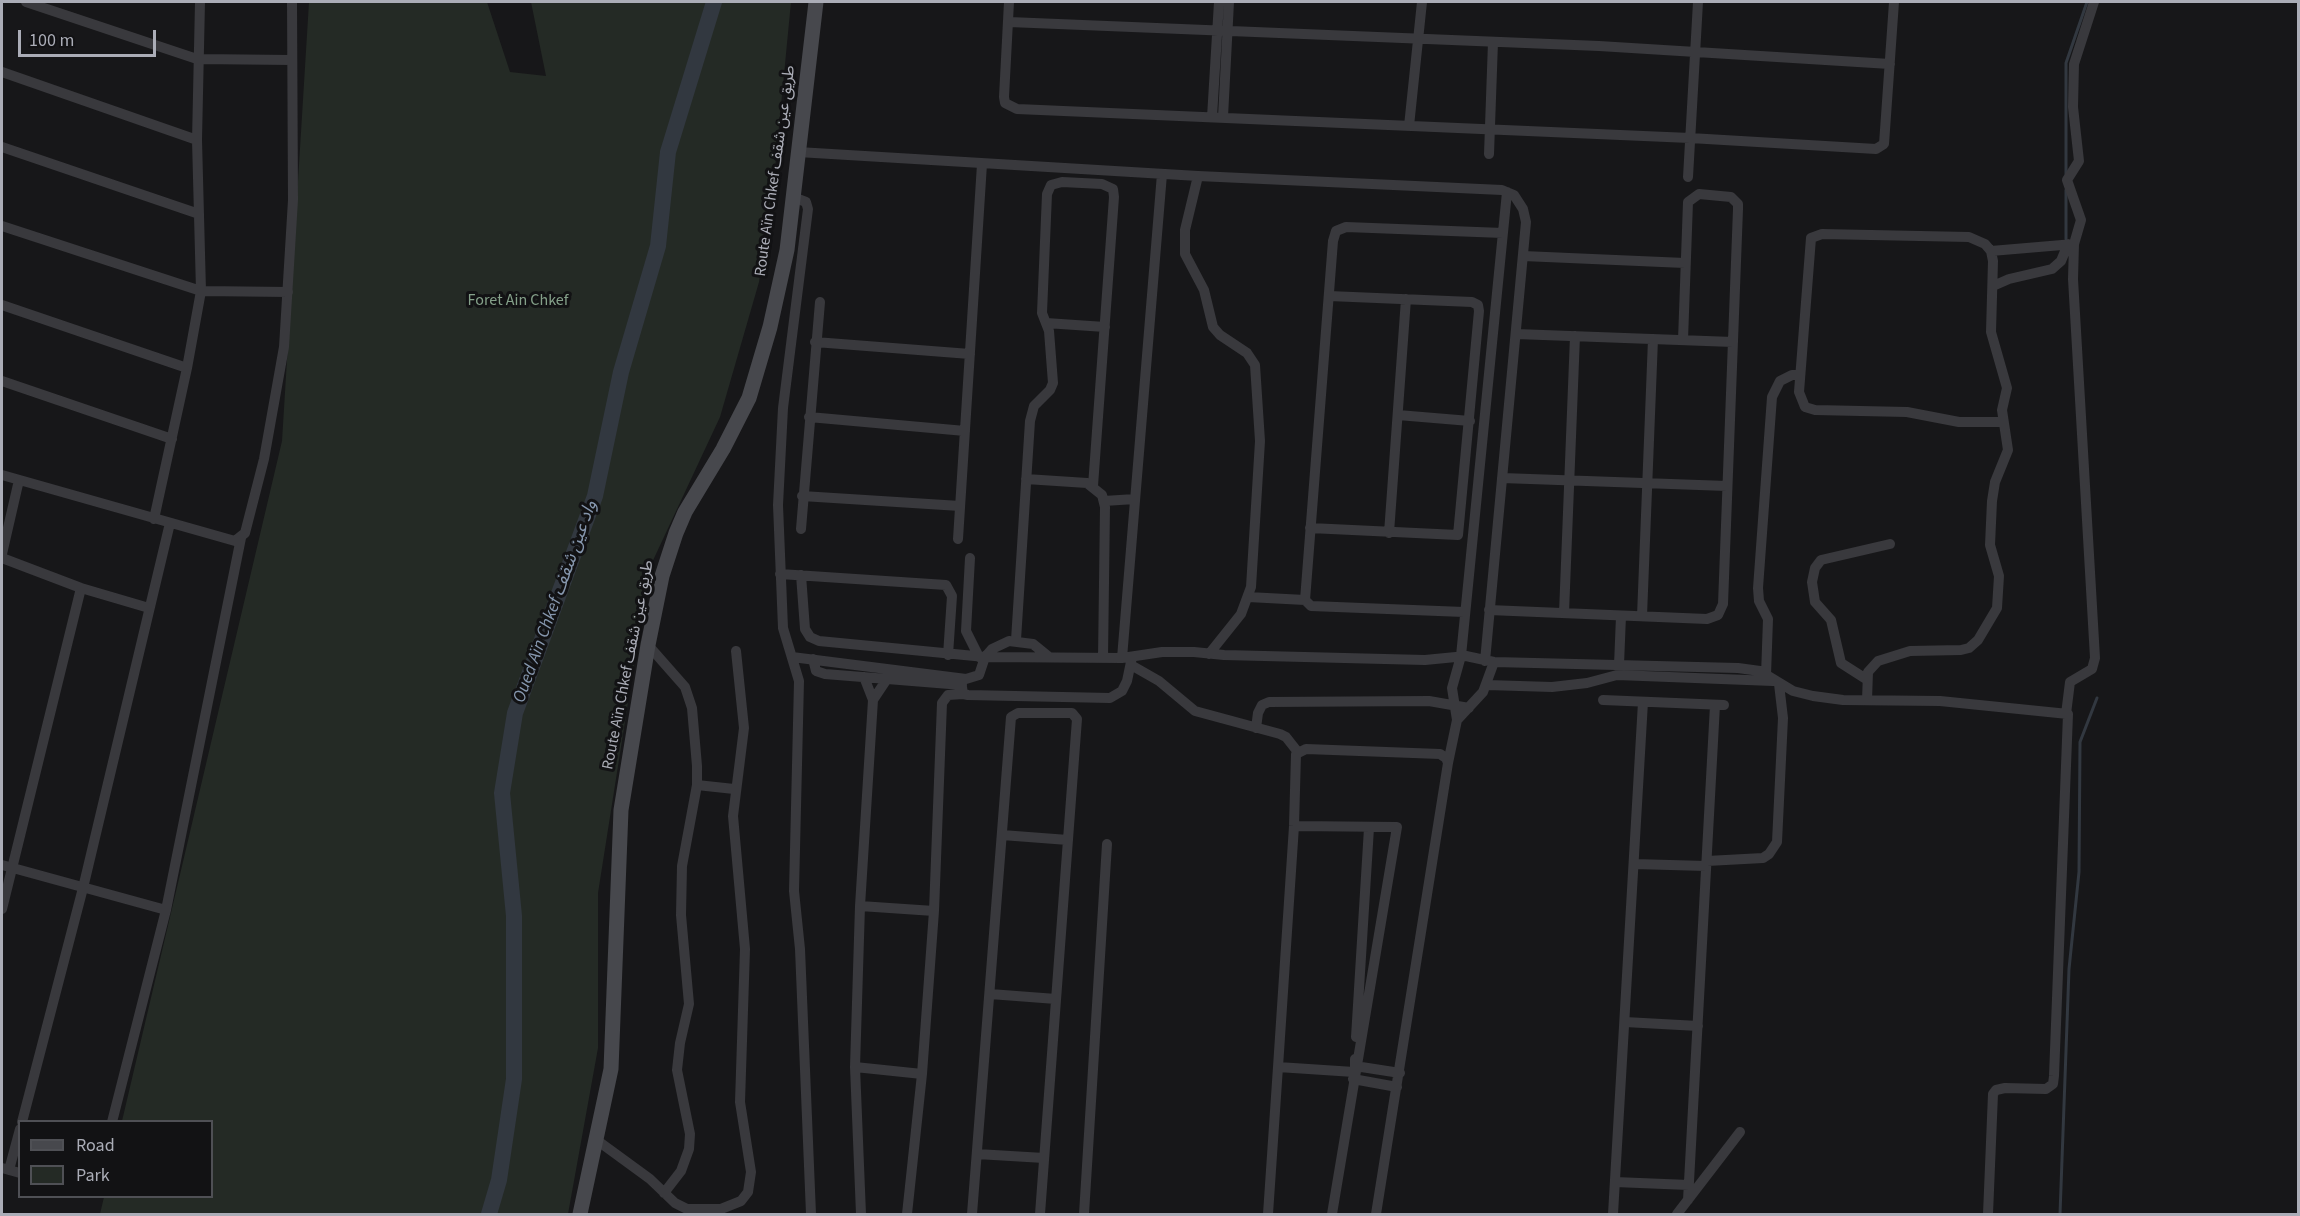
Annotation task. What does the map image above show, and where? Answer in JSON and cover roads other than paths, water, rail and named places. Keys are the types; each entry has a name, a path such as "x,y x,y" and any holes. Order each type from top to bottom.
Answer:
{"street":[{"path":"26,2 197,59 291,60"},
{"path":"154,519 187,368 201,291 197,140 200,2"},
{"path":"113,1120 166,910 241,538 264,459 280,382 288,292 292,200 292,2"},
{"name":"Route Aïn Chkef طريق عين شقف","path":"580,1215 598,1141 613,1044 621,810 648,645 662,576 680,522 736,423 755,380 787,250 816,2"},
{"path":"1010,2 1004,97 1009,107 1490,131 1690,138 1876,149 1884,144 1894,2"},
{"path":"1219,2 1223,31"},
{"path":"1218,117 1223,31 1229,2"},
{"path":"1409,126 1422,2"},
{"path":"1688,177 1698,2"},
{"path":"1993,286 2009,279 2052,269 2061,261 2081,220 2067,180 2079,161 2073,107 2074,64 2094,2"},
{"path":"1009,22 1493,42 1890,64"},
{"path":"1490,154 1493,42"},
{"path":"2,72 197,140"},
{"path":"2,147 199,214"},
{"path":"798,152 1507,192 1514,195 1523,209 1526,222 1490,610 1490,662 1487,685 1457,720"},
{"path":"958,539 982,164"},
{"path":"1083,183 1084,169"},
{"path":"813,659 816,671 819,672 962,686 1043,697 1110,698 1122,691 1128,660 1135,499 1162,174"},
{"path":"1198,176 1185,230 1185,254 1204,290 1213,327 1220,335 1248,353 1256,371 1260,441 1254,568 1248,597 1241,614 1209,654"},
{"path":"1016,640 1032,413 1053,383 1046,323 1042,313 1049,188 1055,183 1108,185 1113,189 1114,196 1093,486"},
{"path":"1376,1215 1401,1073 1448,763 1457,720 1453,703 1453,680 1461,656 1507,192"},
{"path":"1490,610 1707,619 1719,615 1723,604 1738,209 1735,200 1726,196 1699,194 1690,198 1683,340"},
{"path":"793,198 806,202 808,210 780,446 778,505 783,628 798,674 800,710 794,891 800,950 811,1215"},
{"path":"2,226 201,291 288,292"},
{"path":"1305,600 1334,236 1341,228 1503,233"},
{"path":"1867,700 1866,678 1871,667 1893,655 1910,651 1969,648 1989,625 1999,599 1999,576 1991,552 1990,534 1995,482 2008,450 2004,422 2002,410 2007,388 1991,332 1993,286 1991,250 1985,244 1969,237 1815,235 1809,244 1800,375 1800,398 1805,407 1907,412 1959,422 2004,422"},
{"path":"1991,250 2071,244"},
{"path":"1988,1215 1993,1094 1996,1090 2005,1088 2046,1089 2053,1084 2066,714 2070,682 2092,669 2095,658 2071,244"},
{"path":"1523,256 1685,263"},
{"path":"1311,528 1458,534 1470,421 1478,305 1472,302 1329,296"},
{"path":"1389,532 1406,299"},
{"path":"801,529 808,417 820,302"},
{"path":"2,305 187,368"},
{"path":"1046,323 1105,327"},
{"path":"1516,334 1733,342"},
{"path":"1564,613 1575,336"},
{"path":"1642,616 1653,339"},
{"path":"815,342 970,354"},
{"path":"1634,864 1706,863 1763,858 1769,855 1777,842 1783,718 1773,680 1768,619 1759,601 1758,588 1772,398 1780,381 1792,375 1800,375"},
{"path":"2,381 172,439"},
{"path":"1398,415 1470,421"},
{"path":"808,417 965,431"},
{"path":"2,475 154,519 235,540 241,538"},
{"path":"1502,478 1727,486"},
{"path":"1026,479 1081,482 1093,486 1104,501 1103,658"},
{"path":"19,480 2,556 81,588 149,608"},
{"path":"802,496 960,506"},
{"path":"1104,501 1135,499"},
{"path":"23,1120 83,888 170,523"},
{"path":"1866,678 1841,663 1831,620 1815,602 1812,582 1815,568 1821,560 1890,544"},
{"path":"908,1215 922,1074 934,911 942,703 948,695 979,675 982,657 966,631 970,558"},
{"path":"780,574 946,585 951,596 948,655"},
{"path":"801,575 805,629 814,640 948,655 1128,660 1162,652 1425,660 1461,656 1490,662 1738,668 1760,671 1793,692 1813,696 1867,700 1940,701 2066,714"},
{"path":"2,909 7,867 81,588"},
{"path":"1248,597 1305,600 1311,606 1464,612"},
{"path":"1619,665 1621,615"},
{"path":"982,657 1001,644 1016,640 1033,644 1049,657"},
{"path":"648,645 685,687 696,736 697,784 682,866 681,915 689,1004 677,1070 690,1134 689,1149 681,1171 664,1193"},
{"path":"598,1141 630,1163 675,1203 687,1209 721,1209 741,1201 751,1182 740,1102 745,949 734,846 734,789 744,728 736,651"},
{"path":"792,657 962,686"},
{"path":"1128,660 1159,681 1195,711 1286,737 1298,751 1268,1215"},
{"path":"1487,685 1552,687 1587,683 1617,675 1773,680"},
{"path":"861,1215 855,1067 860,906 873,700 864,677"},
{"path":"873,700 887,679"},
{"path":"1043,697 1043,713"},
{"path":"1603,700 1720,705 1706,863 1688,1200"},
{"path":"1256,728 1258,713 1262,705 1269,702 1429,701 1453,703 1469,708"},
{"path":"1613,1215 1644,702"},
{"path":"972,1215 1011,717 1018,713 1072,713 1077,717 1040,1215"},
{"path":"1298,751 1306,749 1440,754 1446,758 1448,763"},
{"path":"697,784 734,789"},
{"path":"1294,826 1397,827 1361,1047 1354,1072"},
{"path":"1332,1215 1354,1072 1369,828"},
{"path":"1002,835 1068,840"},
{"path":"1084,1215 1107,844"},
{"path":"7,867 166,910"},
{"path":"860,906 934,911"},
{"path":"990,994 1056,999"},
{"path":"1625,1022 1698,1026"},
{"path":"1278,1066 1401,1073"},
{"path":"855,1067 922,1074"},
{"path":"1354,1072 1397,1087"},
{"path":"1677,1215 1740,1132"},
{"path":"10,1170 18,1137"},
{"path":"977,1154 1044,1158"},
{"path":"1615,1182 1689,1185"}],"waterway":[{"name":"Oued Aïn Chkef واد عين شقف","path":"489,1214 499,1180 514,1079 514,916 502,793 515,713 595,496 621,372 658,246 668,152 714,2"},
{"path":"2066,174 2066,63 2087,2"},
{"path":"2066,190 2066,239"},
{"path":"2060,1214 2069,969 2079,872 2080,742 2097,698"}],"park label":[{"name":"Foret Ain Chkef","path":"518,301"}]}
